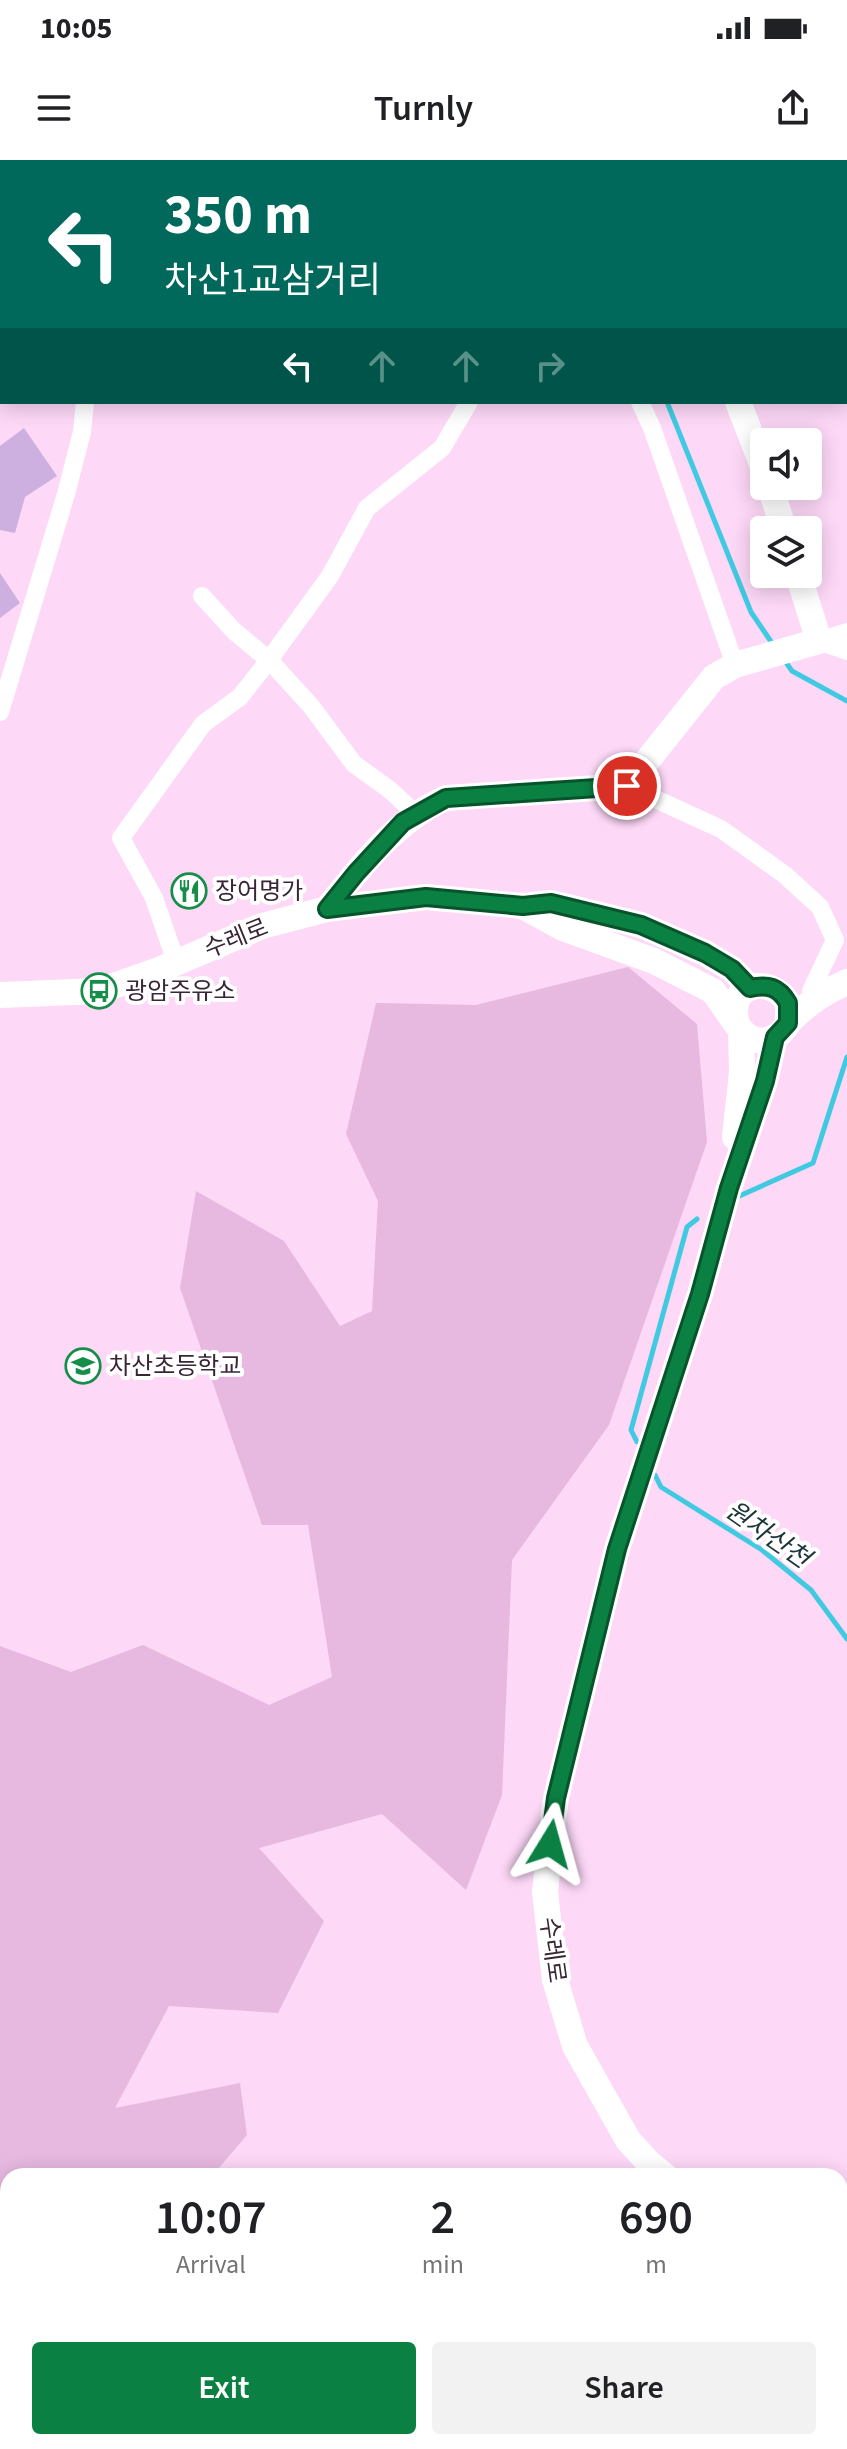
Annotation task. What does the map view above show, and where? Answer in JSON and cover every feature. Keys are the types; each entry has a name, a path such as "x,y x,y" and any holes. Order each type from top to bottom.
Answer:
{"main road":[{"path":"739,404 750,433"},
{"path":"327,909 403,822 446,798 627,786 714,677 735,665 819,641 802,588"},
{"name":"수레로","path":"0,995 99,991 262,926 327,909 426,897 523,906 551,903 641,925 705,953 763,988"},
{"name":"수레로","path":"523,906 563,928 654,961 713,991 739,1028 742,1072 729,1188"},
{"path":"844,983 804,1007 781,1030 757,1040 739,1028 734,1015 741,994 763,988 811,991 844,983"},
{"path":"763,988 788,1003 781,1030"},
{"name":"수레로","path":"655,2168 628,2140 575,2046 555,1980 545,1892 556,1798 607,1584 781,1030"}],"street":[{"path":"0,712 66,494 82,432 85,404"},
{"path":"176,962 154,898 121,838 203,724 240,697 269,660 330,576 367,508 442,448 468,404"},
{"path":"641,404 735,665"},
{"path":"202,596 234,631 269,660 311,706 354,764 416,814"},
{"path":"819,641 847,632"},
{"path":"819,641 847,651"},
{"path":"627,786 721,829 785,875 820,907 835,940 811,991"}],"shaded area":[{"path":"628,967 697,1024 707,1142 609,1425 512,1560 502,1795 466,1890 382,1814 259,1848 324,1921 278,2013 169,2006 115,2108 240,2083 247,2135 219,2168 0,2168 0,1646 71,1672 143,1645 269,1705 332,1677 308,1525 262,1525 180,1288 196,1191 284,1241 340,1326 372,1311 378,1201 346,1134 376,1003 476,1005"}],"building":[{"path":"24,428 57,476 25,497 15,533 0,530 0,446"},
{"path":"0,573 20,603 0,618"}],"waterway":[{"path":"668,404 751,612 774,646"},
{"path":"785,661 792,671 847,701"},
{"name":"원차산천","path":"737,1197 813,1163 847,1057"},
{"name":"원차산천","path":"637,1442 631,1430 687,1227 697,1219"},
{"name":"원차산천","path":"655,1475 661,1487 762,1550 811,1590 847,1639"}],"place":[{"name":"장어명가","path":"189,891"},
{"name":"광암주유소","path":"99,991"},
{"name":"차산초등학교","path":"83,1366"}],"route":[{"path":"550,1844 556,1798 630,1503 700,1294 729,1188 765,1081 775,1037 788,1023 788,1003 775,989 763,985 750,988 732,969 705,953 641,925 551,903 523,906 426,897 327,909 403,822 446,798 627,786"}]}
